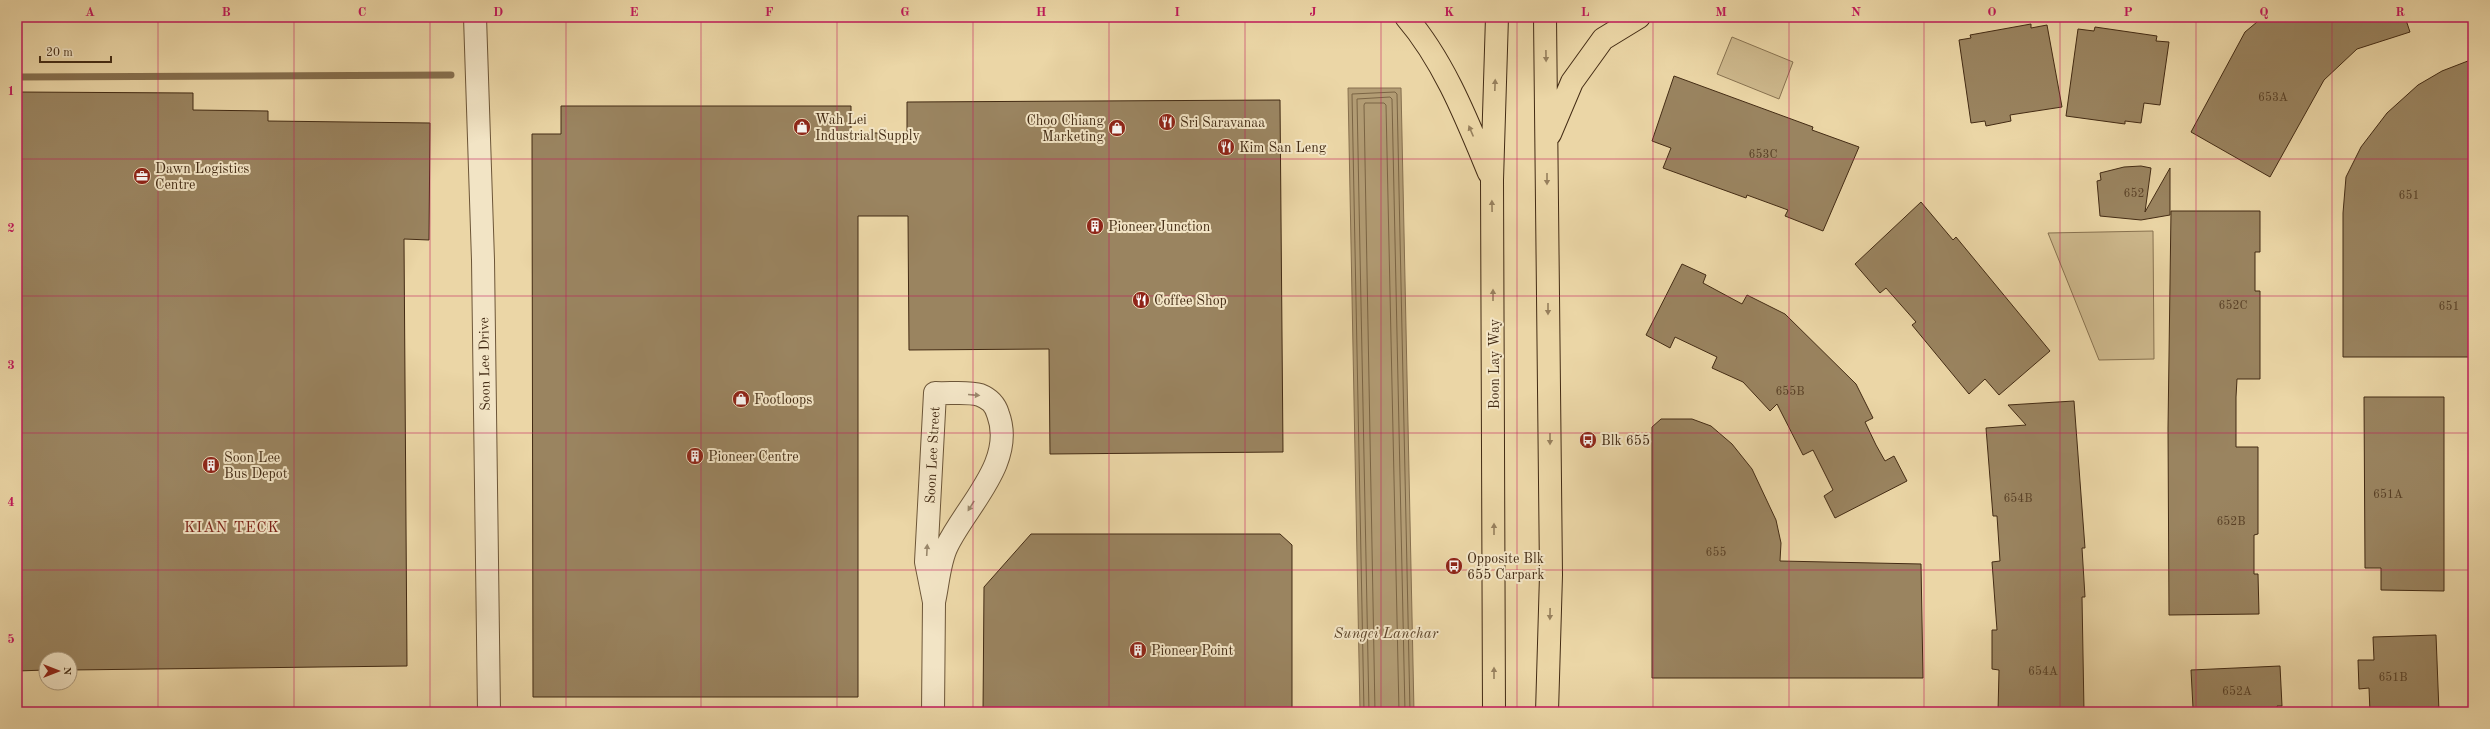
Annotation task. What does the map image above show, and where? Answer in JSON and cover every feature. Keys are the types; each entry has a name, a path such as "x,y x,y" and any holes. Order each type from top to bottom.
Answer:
{"main road":[{"path":"1406,17 1425,39 1469,125 1492,180"},
{"name":"Boon Lay Way","path":"1494,712 1492,180 1497,17"},
{"path":"1545,17 1551,567 1547,712"},
{"path":"1547,140 1572,82 1603,39 1638,17"}],"street":[{"name":"Soon Lee Drive","path":"475,17 483,260 489,712"},
{"name":"Soon Lee Street","path":"933,712 934,602 946,547 992,473 999,452 1002,424 990,400 979,394 935,393 926,562 934,602"}],"shaded area":[{"path":"1732,37 1793,62 1779,99 1717,74"},
{"path":"2153,231 2154,359 2099,360 2048,233"}],"water":[{"name":"Sungei Lanchar","path":"1348,88 1401,88 1414,712 1360,712"}],"building":[{"path":"2263,17 2405,17 2410,32 2357,49 2324,80 2270,177 2191,132 2245,32"},
{"path":"2031,24 2031,28 2047,25 2062,107 2010,115 2011,121 1986,126 1985,121 1971,123 1959,40 1971,38 1970,35"},
{"path":"2095,27 2157,36 2156,41 2169,42 2160,105 2144,103 2141,123 2125,121 2125,124 2066,116 2078,29 2094,31"},
{"path":"2473,59 2473,357 2343,357 2343,213 2346,177 2361,147 2387,113 2418,85 2442,71"},
{"path":"1674,76 1813,127 1812,130 1859,147 1823,231 1785,216 1788,210 1747,195 1746,198 1663,168 1671,148 1652,141"},
{"name":"Soon Lee Bus Depot","path":"17,92 193,93 193,110 268,111 268,121 430,123 429,240 404,239 407,666 78,670 78,651 38,651 38,670 17,671"},
{"name":"Pioneer Centre","path":"1280,100 1283,452 1050,454 1049,349 909,350 908,216 858,216 858,697 533,697 532,134 561,134 561,106 851,106 851,133 907,133 907,102"},
{"path":"2141,166 2151,168 2145,212 2170,168 2170,215 2141,220 2100,216 2097,181 2101,180 2100,173 2124,167"},
{"path":"1921,202 1953,240 1956,237 2050,351 1999,395 1985,379 1969,394 1912,325 1916,322 1886,288 1880,293 1855,264"},
{"path":"2171,211 2260,211 2260,252 2255,252 2255,291 2260,291 2260,379 2237,379 2236,397 2236,447 2258,447 2258,534 2254,535 2254,574 2258,574 2259,614 2169,615 2168,428"},
{"path":"1682,264 1706,275 1703,283 1742,304 1747,295 1785,314 1856,384 1873,418 1865,422 1876,445 1885,461 1894,456 1907,481 1835,518 1824,496 1833,490 1813,450 1803,455 1777,404 1770,411 1743,382 1712,368 1717,357 1675,337 1670,348 1646,335"},
{"path":"2364,397 2444,397 2444,591 2381,590 2381,568 2365,568"},
{"path":"2074,401 2085,548 2082,548 2085,597 2082,597 2084,712 1998,712 1999,670 1992,669 1992,630 1997,630 1992,562 2000,561 1997,516 1993,516 1986,428 2026,425 2008,405"},
{"path":"1661,419 1692,419 1711,426 1732,444 1752,469 1776,520 1781,543 1780,561 1921,564 1923,678 1652,678 1652,427"},
{"name":"Pioneer Point","path":"1031,534 1280,534 1292,545 1292,712 983,712 984,587"},
{"path":"2436,635 2439,712 2370,712 2369,688 2359,689 2358,660 2374,660 2373,637"},
{"path":"2280,666 2282,706 2277,706 2278,712 2205,712 2205,708 2193,708 2191,670"}],"waterway":[{"path":"17,77 451,75"}],"place":[{"name":"Sri Saravanaa","path":"1167,122"},
{"name":"Wah Lei Industrial Supply","path":"802,127"},
{"name":"Choo Chiang Marketing","path":"1117,128"},
{"name":"Kim San Leng","path":"1226,147"},
{"name":"Dawn Logistics Centre","path":"142,176"},
{"name":"Pioneer Junction","path":"1095,226"},
{"name":"Coffee Shop","path":"1141,300"},
{"name":"Footloops","path":"741,399"},
{"name":"Blk 655","path":"1588,440"},
{"name":"Pioneer Centre","path":"695,456"},
{"name":"Soon Lee Bus Depot","path":"211,465"},
{"name":"Opposite Blk 655 Carpark","path":"1454,566"},
{"name":"Pioneer Point","path":"1138,650"}],"district":[{"name":"KIAN TECK","path":"232,527"}]}
